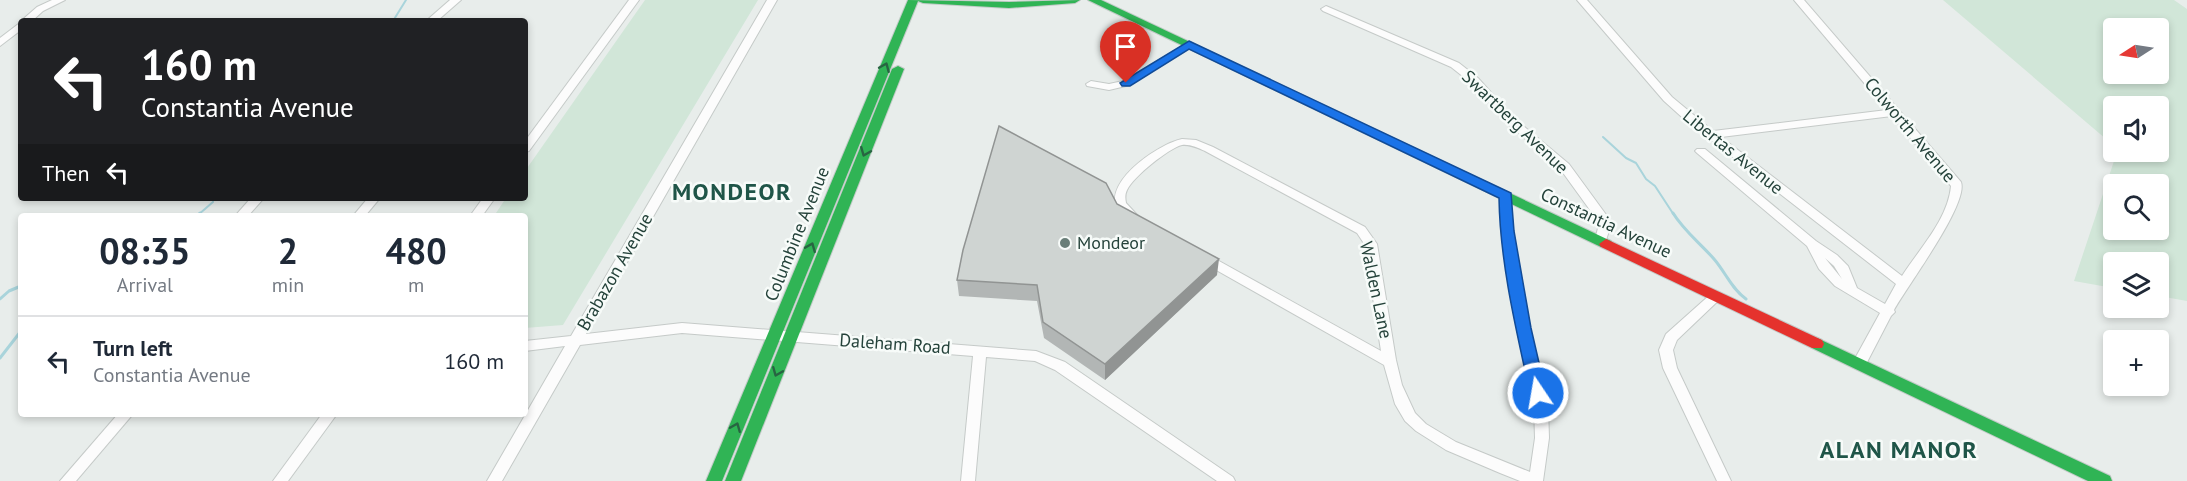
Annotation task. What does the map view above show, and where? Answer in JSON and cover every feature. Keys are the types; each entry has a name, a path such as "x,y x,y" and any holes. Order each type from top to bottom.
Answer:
{"main road":[{"name":"Columbine Avenue","path":"734,481 847,197 913,0"},
{"name":"Columbine Avenue","path":"714,481 832,196 924,0"},
{"path":"924,0 1008,5 1074,0"},
{"name":"Constantia Avenue","path":"1093,0 2104,481"},
{"path":"832,196 847,197"}],"street":[{"path":"29,18 41,4 60,0"},
{"path":"435,18 456,0"},
{"path":"528,145 634,0"},
{"name":"Brabazon Avenue","path":"494,481 772,0"},
{"name":"Libertas Avenue","path":"1582,0 1668,99 1710,135 1903,283"},
{"name":"Colworth Avenue","path":"1799,0 1954,180 1958,189 1957,196 1903,283 1859,364"},
{"name":"Swartberg Avenue","path":"1326,9 1462,69 1511,121 1565,168 1600,216 1604,228 1600,240"},
{"path":"0,43 18,28"},
{"path":"1091,84 1108,87 1126,83 1189,45"},
{"path":"1710,135 1895,112"},
{"name":"Walden Lane","path":"1143,223 1124,211 1119,193 1125,182 1175,143 1191,142 1286,189 1361,230 1371,244 1391,363 1398,397 1404,410 1417,424 1464,451 1536,481"},
{"path":"1701,151 1812,244 1828,253 1846,270 1852,292 1889,312"},
{"path":"1506,196 1507,231 1523,328 1541,407 1542,438 1536,481"},
{"path":"244,213 255,201"},
{"path":"362,213 372,201"},
{"path":"1190,250 1391,363"},
{"path":"1716,296 1671,337 1666,350 1670,368 1724,481"},
{"name":"Daleham Road","path":"528,346 682,328 1046,358 1228,481"},
{"path":"968,481 980,351"},
{"path":"68,481 123,417"},
{"path":"280,481 328,417"}],"green space":[{"path":"645,0 758,0 563,325 528,328 528,213 496,213 504,201 528,201 528,167"},
{"path":"1943,0 2174,0 2187,9 2187,301 2169,298 2169,252 2103,252 2103,286 2074,281 2103,194 2103,240 2169,240 2169,174 2110,174 2114,162 2169,162 2169,96 2103,96 2103,136"}],"building":[{"name":"Mondeor","path":"999,126 1106,183 1117,204 1219,259 1105,364 1043,322 1037,285 957,280 963,250"}],"waterway":[{"path":"395,18 406,0"},
{"path":"1603,137 1626,158 1636,163 1674,215"},
{"path":"200,213 213,201"},
{"path":"1673,213 1746,299"},
{"path":"0,299 18,287"},
{"path":"0,358 18,335"}],"traffic: fast":[{"path":"714,481 913,0"},
{"path":"923,0 1009,5 1075,0"},
{"path":"1093,0 1606,244"},
{"path":"733,481 898,69"},
{"path":"1817,344 2104,481"}],"traffic: jam":[{"path":"1606,244 1817,344"}],"place":[{"name":"Mondeor","path":"1065,243"}],"district":[{"name":"MONDEOR","path":"732,192"},
{"name":"ALAN MANOR","path":"1899,450"}],"route":[{"path":"1126,83 1189,45 1506,196 1507,231 1523,328 1538,393"}]}
